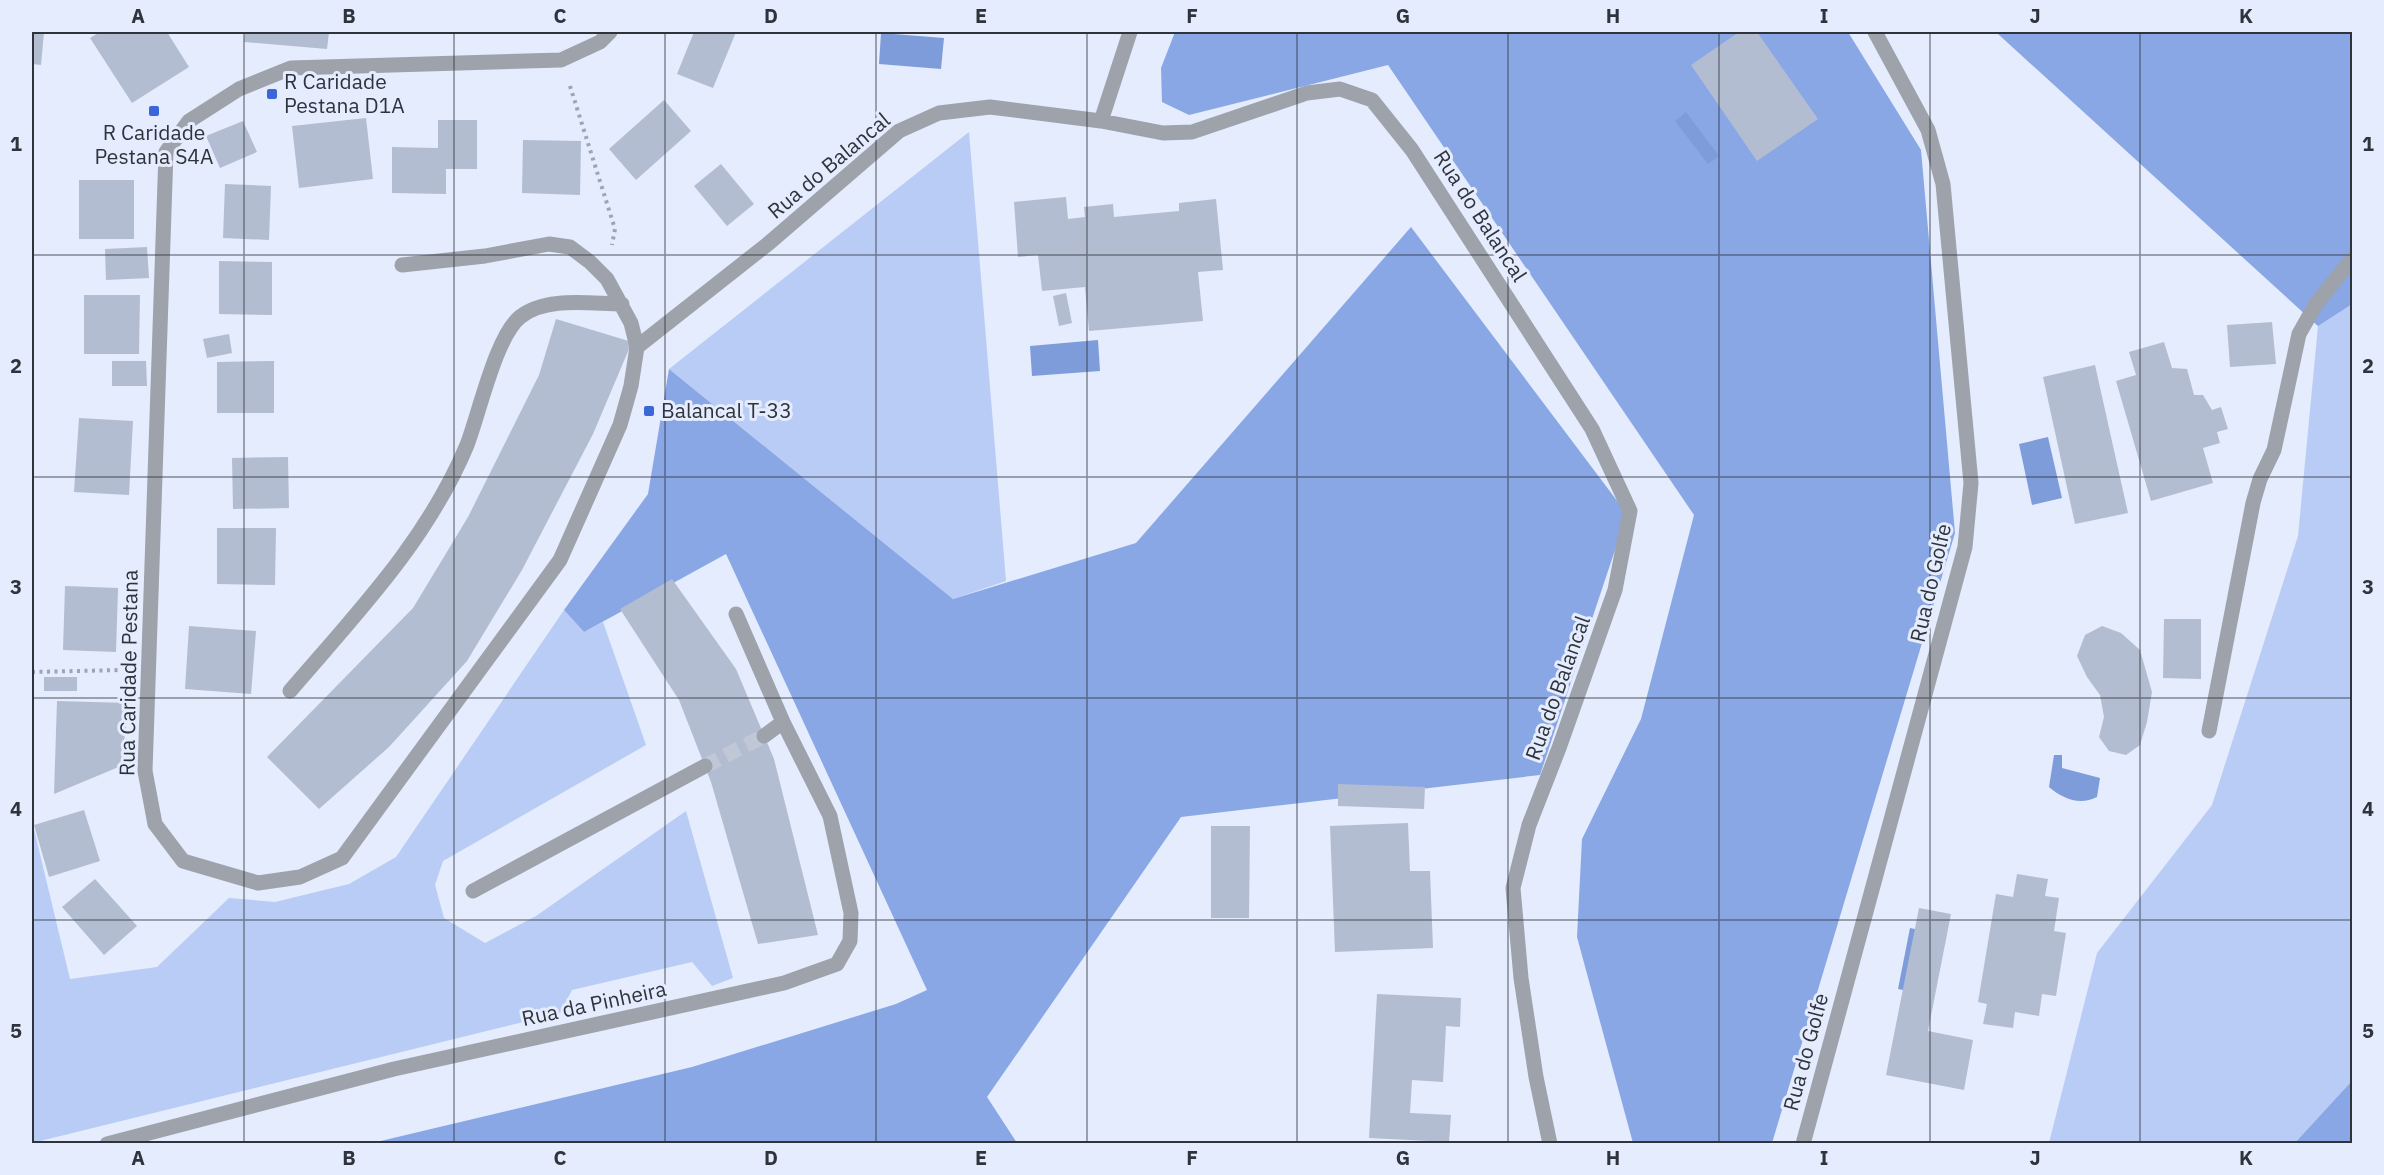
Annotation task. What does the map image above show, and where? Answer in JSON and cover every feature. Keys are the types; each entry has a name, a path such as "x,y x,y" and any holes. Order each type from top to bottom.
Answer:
{"street":[{"name":"Rua Caridade Pestana","path":"402,265 485,256 549,244 570,247 607,279 631,323 637,347 631,387 620,425 561,560 342,858 300,877 258,883 183,861 154,824 144,771 166,152 189,122 239,89 291,68 561,60 600,42 610,32"},
{"path":"1101,121 1130,32"},
{"name":"Rua do Golfe","path":"1803,1143 1965,547 1971,483 1943,184 1928,130 1875,32"},
{"name":"Rua do Balancal","path":"637,347 769,243 899,131 939,113 990,107 1101,121 1163,133 1192,132 1307,93 1340,89 1372,100 1412,150 1586,419 1630,511 1615,591 1529,825 1513,888 1521,978 1536,1077 1550,1143"},
{"path":"2209,731 2253,503 2260,479 2274,450 2299,334 2316,304 2352,260"},
{"path":"290,691 384,581 417,538 440,501 466,446 506,333 519,317 535,308 553,304 622,304"},
{"name":"Rua da Pinheira","path":"107,1143 394,1069 784,983 837,964 850,941 851,913 830,816 783,722 736,614"},
{"path":"764,736 783,722"},
{"path":"473,891 705,766"}],"path":[{"path":"561,60 615,229 607,279"},
{"path":"32,672 148,670"}],"shaded area":[{"path":"1175,32 1848,32 1921,150 1955,533 1772,1143 1633,1143 1577,937 1582,839 1641,719 1694,515 1388,65 1189,115 1162,102 1161,68"},
{"path":"1996,32 2352,32 2352,1143 2049,1143 2097,953 2212,805 2298,536 2318,326"},
{"path":"1996,32 2352,32 2352,304 2318,326"},
{"path":"881,33 944,38 941,69 879,64"},
{"path":"1686,112 1719,156 1708,164 1675,121"},
{"path":"969,132 1006,581 953,599 669,369"},
{"path":"1411,227 1627,514 1540,775 1181,817 987,1097 1017,1143 368,1144 692,1067 896,1004 927,990 726,554 584,632 564,610 648,494 669,369 953,599 1136,543"},
{"path":"1098,340 1100,371 1032,376 1030,346"},
{"path":"2048,437 2062,498 2032,505 2019,444"},
{"path":"564,610 584,632 603,622 646,745 443,861 435,885 444,918 485,943 536,916 686,811 733,978 712,986 692,962 572,990 560,1013 32,1143 32,821 70,979 157,967 229,898 275,902 349,884 396,857"},
{"path":"2054,755 2062,755 2062,768 2100,778 2097,797 2084,801 2072,800 2049,787"},
{"path":"1910,928 1939,934 1927,995 1898,989"},
{"path":"2352,1081 2352,1143 2295,1143"}],"building":[{"path":"32,32 44,32 41,65 32,64"},
{"path":"100,32 167,32 189,67 132,103 90,38"},
{"path":"245,32 329,32 327,49 244,42"},
{"path":"694,32 736,32 713,88 677,74"},
{"path":"1739,32 1757,32 1818,119 1757,161 1691,65"},
{"path":"664,100 691,131 636,180 609,149"},
{"path":"366,118 373,179 299,188 292,126"},
{"path":"438,120 477,120 477,169 446,169 446,194 392,193 392,147 438,148"},
{"path":"243,121 257,152 220,168 206,136"},
{"path":"523,140 581,141 580,195 522,193"},
{"path":"721,164 754,204 727,226 694,186"},
{"path":"79,180 134,180 134,239 79,239"},
{"path":"225,184 271,186 269,240 223,238"},
{"path":"1066,197 1068,219 1085,217 1084,207 1113,204 1114,217 1179,211 1179,203 1216,199 1223,270 1198,272 1203,321 1089,331 1085,287 1042,291 1038,255 1018,257 1014,202"},
{"path":"147,247 149,278 106,280 105,249"},
{"path":"219,261 272,262 272,315 219,314"},
{"path":"1066,293 1072,323 1059,326 1053,296"},
{"path":"84,295 140,295 139,354 84,354"},
{"path":"556,319 632,342 593,434 522,570 467,661 389,747 319,809 267,757 413,608 468,517 539,375"},
{"path":"2272,322 2276,364 2230,367 2227,325"},
{"path":"229,334 232,353 207,358 203,339"},
{"path":"2164,342 2172,368 2187,369 2194,395 2203,395 2212,410 2221,407 2228,429 2217,432 2220,443 2203,448 2213,483 2151,501 2116,381 2136,375 2129,352"},
{"path":"112,361 146,361 147,386 112,386"},
{"path":"274,361 274,413 217,413 217,362"},
{"path":"2095,365 2128,513 2075,524 2043,377"},
{"path":"79,418 133,421 129,495 74,492"},
{"path":"288,457 289,508 233,509 232,458"},
{"path":"217,528 276,528 275,585 217,584"},
{"path":"672,579 736,669 774,759 818,935 758,944 711,782 679,700 620,609"},
{"path":"65,586 118,588 116,652 63,650"},
{"path":"2164,619 2201,619 2201,679 2163,678"},
{"path":"189,626 256,631 251,694 185,689"},
{"path":"2102,626 2121,633 2140,650 2152,692 2140,745 2126,755 2109,751 2099,737 2104,717 2100,695 2087,677 2077,656 2085,635"},
{"path":"44,677 77,677 77,691 44,691"},
{"path":"57,701 129,703 121,766 54,794"},
{"path":"1338,784 1425,787 1424,809 1338,806"},
{"path":"84,810 100,861 49,877 34,825"},
{"path":"1408,823 1410,871 1430,871 1433,948 1335,952 1330,826"},
{"path":"1211,826 1250,826 1249,918 1211,918"},
{"path":"2017,874 2048,879 2045,896 2059,898 2054,931 2066,933 2056,996 2042,994 2039,1016 2015,1012 2013,1028 1983,1024 1987,1004 1978,1002 1996,894 2013,897"},
{"path":"95,879 137,926 104,955 62,907"},
{"path":"1919,908 1951,914 1928,1031 1973,1040 1964,1090 1886,1075"},
{"path":"1377,994 1461,998 1460,1027 1446,1026 1443,1082 1412,1080 1410,1113 1451,1115 1449,1142 1369,1138"}],"tunnel":[{"path":"705,766 764,736"}],"place":[{"name":"R Caridade Pestana D1A","path":"272,94"},
{"name":"R Caridade Pestana S4A","path":"154,111"},
{"name":"Balancal T-33","path":"649,411"}]}
